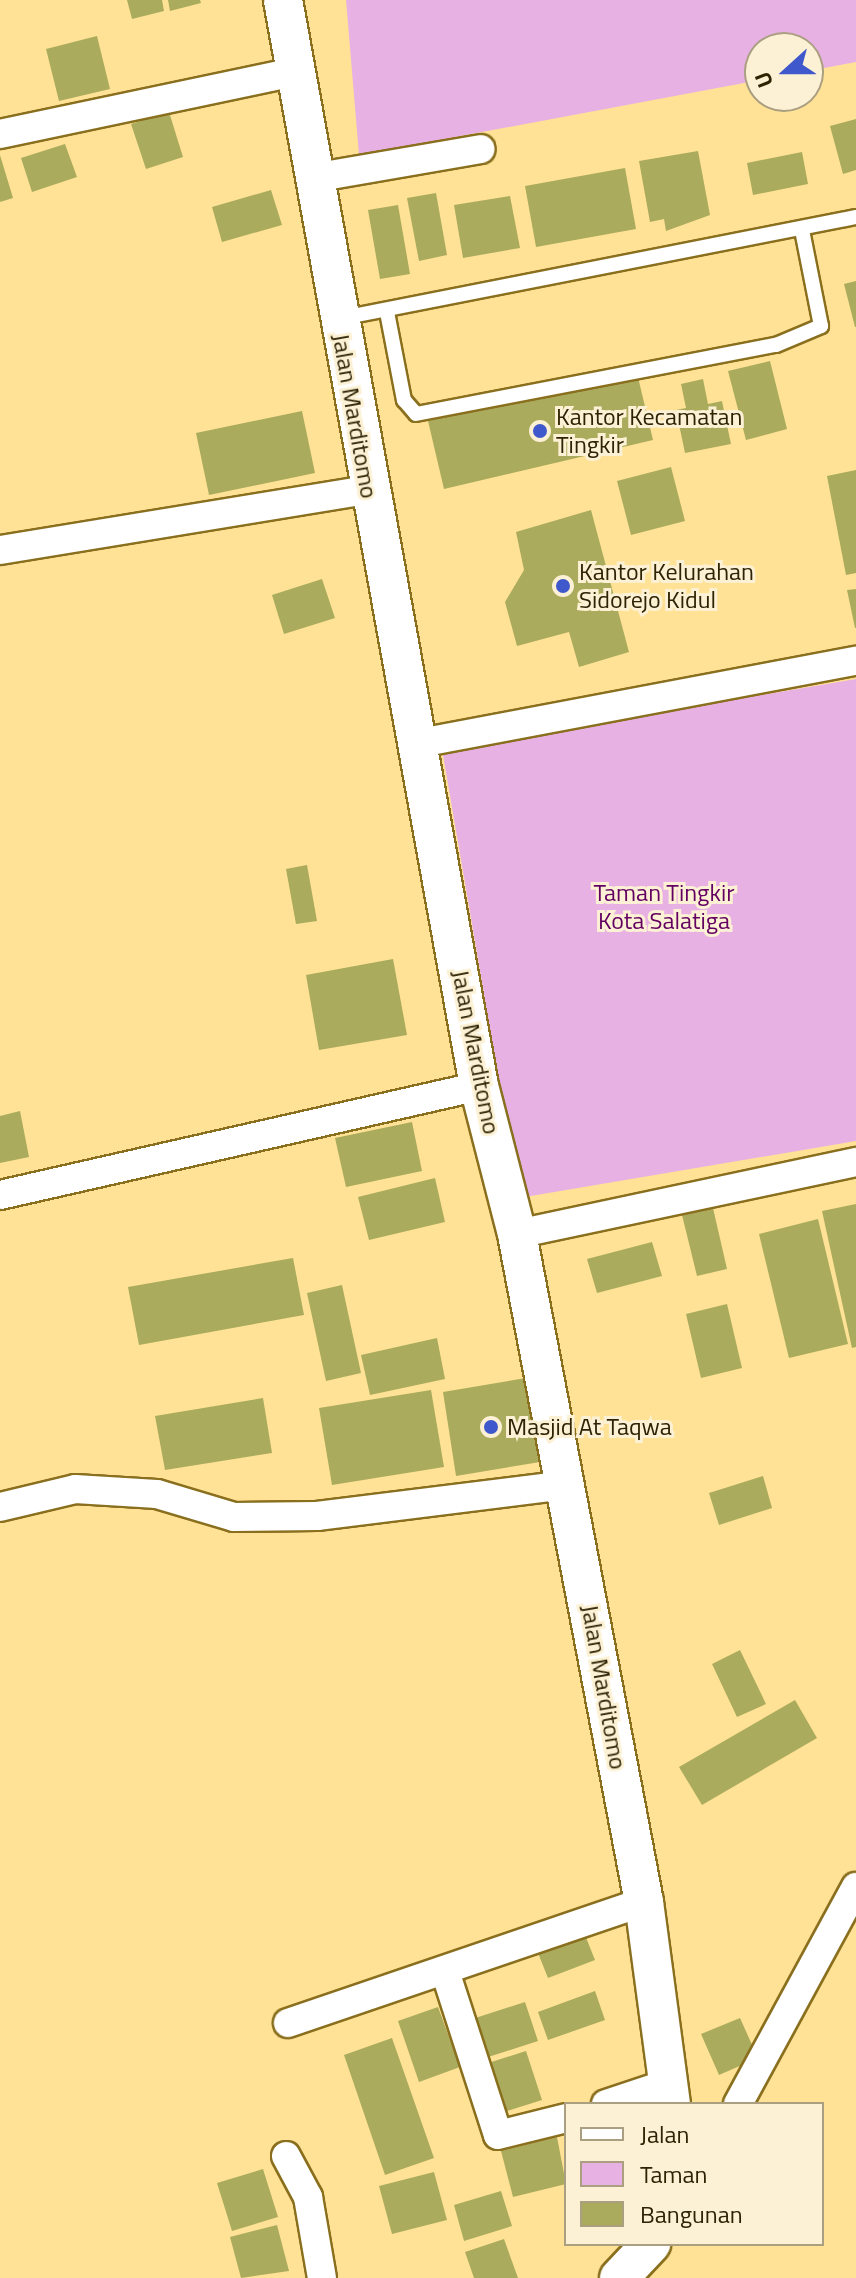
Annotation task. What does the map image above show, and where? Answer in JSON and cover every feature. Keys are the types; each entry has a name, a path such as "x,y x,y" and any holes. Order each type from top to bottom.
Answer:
{"street":[{"name":"Jalan Marditomo","path":"283,0 368,490 479,1086 517,1234 567,1485 644,1902 670,2094"},
{"path":"0,134 294,72"},
{"path":"313,178 481,149"},
{"path":"0,550 368,490"},
{"path":"415,744 856,661"},
{"path":"0,1195 479,1086"},
{"path":"517,1234 856,1162"},
{"path":"0,1507 75,1489 157,1494 234,1517 317,1516 567,1485"},
{"path":"739,2102 856,1887"},
{"path":"288,2023 644,1902"},
{"path":"445,1971 498,2135 564,2118"},
{"path":"619,2102 670,2094"},
{"path":"286,2156 308,2197 322,2278"},
{"path":"619,2278 649,2246"}],"lane":[{"path":"338,319 387,312 856,217"},
{"path":"387,312 404,400 416,414 518,396 810,334 821,316 802,230"}],"green space":[{"path":"346,0 856,0 856,62 824,68 824,32 744,32 744,83 359,155"},
{"name":"Taman Tingkir Kota Salatiga","path":"856,679 856,1141 519,1198 442,749"}],"building":[{"path":"127,0 162,0 164,11 132,19"},
{"path":"168,0 200,0 201,3 170,11"},
{"path":"97,36 110,89 59,101 46,49"},
{"path":"169,112 183,157 146,169 131,124"},
{"path":"856,119 856,170 843,174 830,126"},
{"path":"65,144 77,177 32,192 21,158"},
{"path":"698,151 710,215 666,231 664,219 650,222 639,161"},
{"path":"802,152 808,184 753,195 747,163"},
{"path":"0,155 13,198 0,202"},
{"path":"625,168 636,229 536,247 525,186"},
{"path":"271,190 282,225 222,242 212,207"},
{"path":"436,193 447,255 419,261 407,198"},
{"path":"510,196 520,248 463,258 454,205"},
{"path":"398,205 410,274 380,279 368,210"},
{"path":"856,281 856,327 855,327 844,284"},
{"path":"770,361 787,429 746,440 728,371"},
{"name":"Kantor Kecamatan Tingkir","path":"637,373 653,440 444,489 428,421"},
{"path":"703,379 708,404 722,401 731,444 685,453 676,410 686,408 681,384"},
{"path":"302,411 315,473 209,495 196,433"},
{"path":"671,467 685,521 631,535 617,481"},
{"path":"856,470 856,573 846,575 827,476"},
{"name":"Kantor Kelurahan Sidorejo Kidul","path":"591,510 629,652 579,667 569,632 517,646 505,602 524,570 516,532"},
{"path":"322,579 335,618 284,634 272,595"},
{"path":"856,589 856,628 855,628 847,590"},
{"path":"307,865 317,921 296,924 286,869"},
{"path":"393,959 407,1035 319,1050 306,975"},
{"path":"20,1111 29,1157 0,1163 0,1116"},
{"path":"412,1122 422,1171 346,1187 335,1138"},
{"path":"435,1178 445,1222 369,1240 358,1197"},
{"path":"856,1204 856,1347 852,1348 822,1211"},
{"path":"713,1208 727,1269 697,1276 682,1215"},
{"path":"818,1219 848,1344 789,1358 759,1234"},
{"path":"652,1242 662,1276 597,1293 587,1259"},
{"path":"293,1258 304,1315 139,1345 128,1287"},
{"path":"342,1285 361,1373 326,1381 307,1293"},
{"path":"727,1304 742,1368 701,1378 686,1314"},
{"path":"437,1338 445,1379 370,1395 361,1355"},
{"name":"Masjid At Taqwa","path":"526,1378 540,1462 456,1476 443,1392"},
{"path":"431,1390 444,1467 332,1485 319,1408"},
{"path":"263,1398 272,1453 165,1470 155,1416"},
{"path":"763,1476 772,1508 719,1525 709,1493"},
{"path":"740,1650 766,1704 737,1717 712,1664"},
{"path":"795,1700 817,1738 702,1805 679,1767"},
{"path":"585,1935 595,1960 548,1978 538,1953"},
{"path":"595,1991 605,2020 548,2040 538,2012"},
{"path":"525,2002 538,2041 479,2060 466,2021"},
{"path":"438,2007 460,2067 419,2082 398,2021"},
{"path":"740,2018 758,2058 719,2075 701,2034"},
{"path":"392,2038 434,2158 385,2175 344,2055"},
{"path":"526,2051 542,2100 494,2115 479,2066"},
{"path":"557,2137 564,2184 513,2197 501,2151"},
{"path":"263,2169 278,2217 232,2231 217,2183"},
{"path":"434,2172 447,2220 392,2234 379,2186"},
{"path":"501,2191 512,2226 464,2241 454,2205"},
{"path":"277,2225 289,2271 241,2278 230,2237"},
{"path":"504,2239 518,2278 474,2278 465,2252"}],"place":[{"name":"Kantor Kecamatan Tingkir","path":"540,431"},
{"name":"Kantor Kelurahan Sidorejo Kidul","path":"563,586"},
{"name":"Masjid At Taqwa","path":"491,1427"}]}
